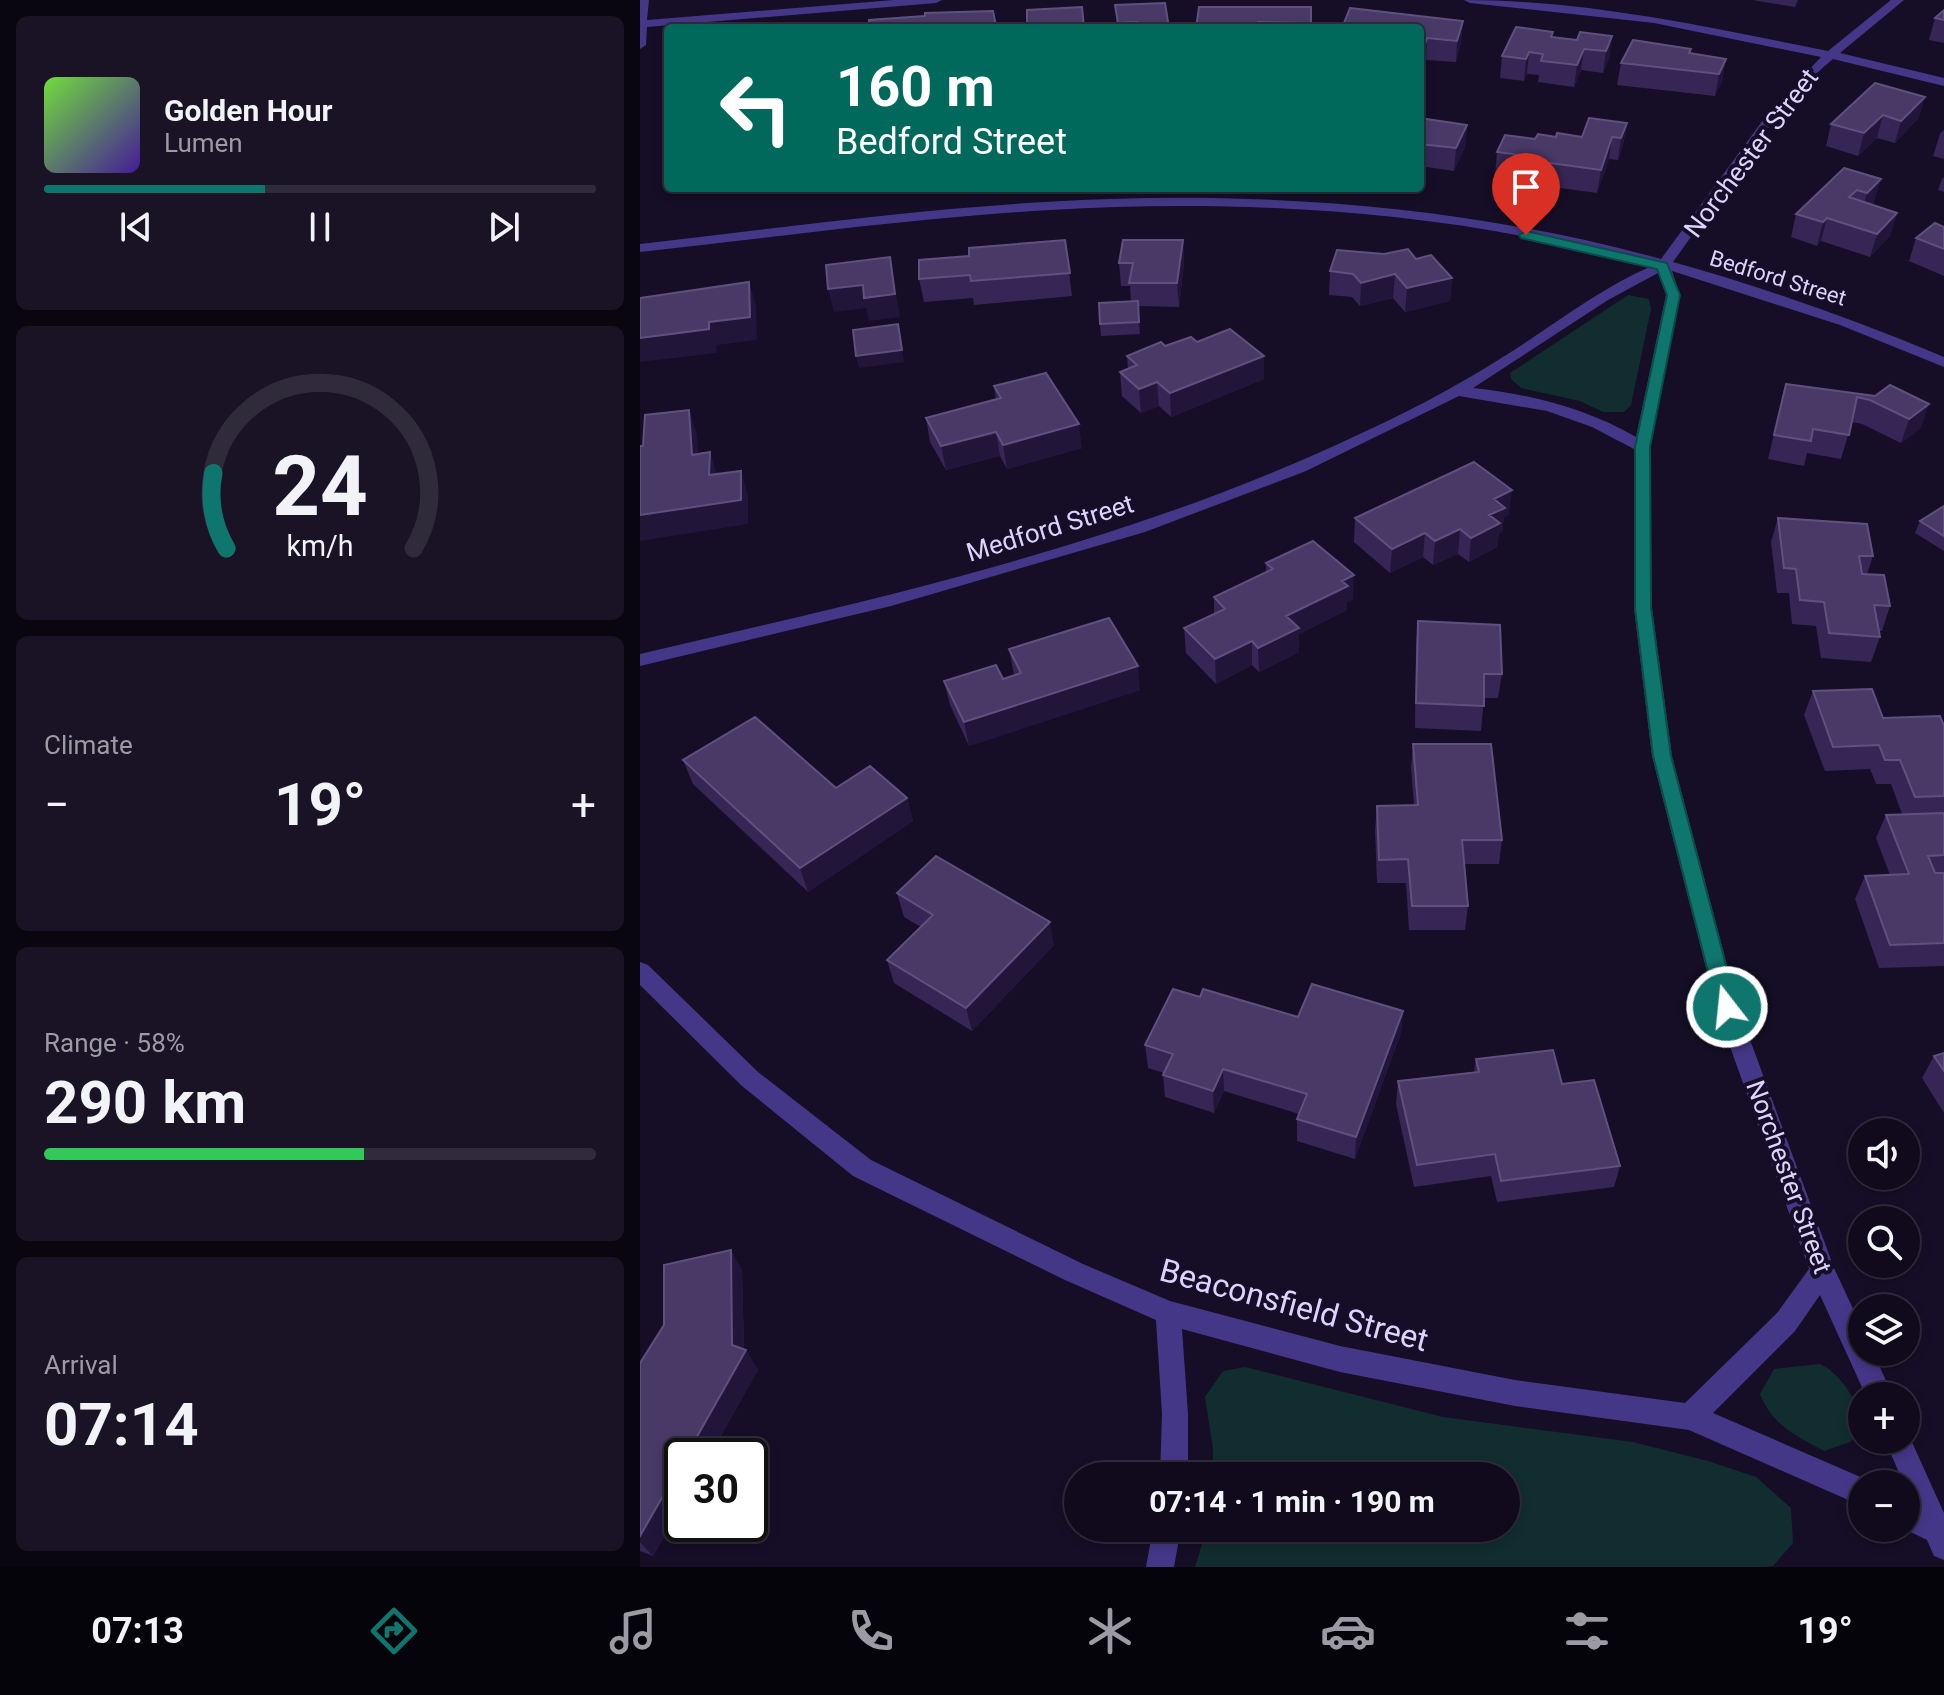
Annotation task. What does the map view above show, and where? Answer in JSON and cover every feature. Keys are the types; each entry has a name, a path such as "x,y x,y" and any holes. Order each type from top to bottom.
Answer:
{"street":[{"path":"640,45 643,0"},
{"path":"641,24 936,0"},
{"path":"1470,0 1654,20 1828,54 1944,82"},
{"name":"Norchester Street","path":"1874,1382 1822,1271 1727,1007 1662,756 1643,608 1642,447 1673,295 1663,266 1770,119 1828,54 1898,0"},
{"name":"Bedford Street","path":"640,248 979,211 1113,203 1291,205 1436,220 1585,247 1814,310 1944,362"},
{"name":"Medford Street","path":"640,660 936,590 1114,537 1300,467 1455,391 1528,347 1622,283 1663,266"},
{"path":"1455,391 1506,396 1562,408 1592,419 1642,447"},
{"name":"Beaconsfield Street","path":"640,971 750,1079 862,1168 1074,1272 1168,1313 1355,1362 1515,1393 1690,1417 1848,1486"},
{"path":"1690,1417 1786,1322 1822,1271"},
{"path":"1168,1313 1175,1414 1174,1462"},
{"path":"1905,1454 1940,1538"},
{"path":"1920,1524 1940,1538"},
{"path":"1160,1567 1164,1542"}],"green space":[{"path":"1628,295 1649,299 1651,309 1631,405 1624,412 1603,412 1580,401 1521,388 1511,379 1510,373"},
{"path":"1820,1364 1828,1368 1848,1390 1848,1443 1824,1451 1778,1422 1760,1394 1774,1369"},
{"path":"1245,1367 1443,1417 1633,1442 1708,1461 1756,1477 1791,1508 1793,1543 1773,1566 1767,1567 1195,1567 1203,1542 1520,1542 1520,1462 1213,1462 1205,1397 1223,1371"}],"building":[{"path":"1165,3 1168,24 1118,23 1115,5"},
{"path":"1082,7 1084,24 1027,24 1027,10"},
{"path":"1199,7 1311,7 1311,23 1197,24"},
{"path":"1350,8 1463,21 1457,41 1427,38 1424,47 1424,24 1344,24"},
{"path":"1944,10 1944,20 1935,18"},
{"path":"993,11 996,24 869,24 869,20 925,16 925,13"},
{"path":"1516,27 1553,32 1551,37 1577,40 1580,32 1612,36 1606,51 1584,49 1577,65 1541,61 1543,54 1529,52 1526,59 1502,56"},
{"path":"1633,40 1691,49 1689,53 1726,59 1719,74 1621,63"},
{"path":"1875,83 1925,97 1901,121 1883,115 1864,133 1831,124"},
{"path":"1589,118 1627,123 1621,138 1612,137 1601,170 1527,160 1528,156 1497,152 1505,135 1535,139 1538,134 1556,137 1557,133 1582,137"},
{"path":"1424,119 1467,125 1456,148 1424,144"},
{"path":"1844,168 1881,179 1867,193 1857,190 1849,197 1897,213 1877,234 1827,218 1823,222 1796,214"},
{"path":"1935,223 1944,227 1944,249 1916,238"},
{"path":"1065,240 1070,273 971,281 970,275 919,279 919,260 969,256 969,248"},
{"path":"1123,240 1183,240 1177,283 1129,283 1133,263 1119,263"},
{"path":"1408,249 1416,259 1431,255 1452,278 1407,288 1395,274 1361,283 1353,274 1330,271 1337,250 1384,254"},
{"path":"890,257 895,294 864,298 863,285 828,289 826,265"},
{"path":"749,282 750,317 709,322 709,329 640,338 640,298"},
{"path":"1138,301 1139,322 1100,324 1099,303"},
{"path":"898,324 902,350 856,356 853,330"},
{"path":"1230,329 1264,356 1170,393 1157,382 1139,389 1120,372 1137,365 1127,356 1161,342 1165,346 1191,337 1197,342"},
{"path":"1046,373 1079,424 1003,445 996,432 941,446 926,418 1001,398 994,386"},
{"path":"1786,384 1875,396 1890,385 1929,404 1909,419 1857,397 1849,435 1813,429 1811,441 1774,435"},
{"path":"689,410 692,455 710,452 709,475 741,471 741,500 640,515 640,446 643,446 645,415"},
{"path":"1474,462 1512,490 1494,499 1505,508 1489,515 1500,523 1471,538 1460,529 1435,541 1425,533 1392,549 1355,518"},
{"path":"1944,506 1944,536 1920,521"},
{"path":"1778,518 1867,524 1873,556 1859,556 1862,574 1884,575 1890,606 1874,605 1880,637 1829,633 1824,602 1800,600 1796,569 1784,568"},
{"path":"1313,541 1354,575 1342,581 1348,586 1286,616 1299,628 1258,648 1252,641 1215,659 1184,628 1225,609 1214,597 1273,569 1266,563"},
{"path":"1109,618 1138,666 964,722 944,681 996,665 1003,679 1021,673 1009,649"},
{"path":"1418,621 1500,625 1502,674 1484,674 1484,706 1416,703"},
{"path":"1872,689 1883,718 1940,716 1944,726 1944,796 1915,797 1900,760 1885,760 1879,745 1833,747 1813,691"},
{"path":"755,717 836,788 870,766 907,798 800,868 683,760"},
{"path":"1413,744 1491,744 1502,840 1462,840 1468,906 1412,906 1408,859 1379,860 1377,806 1418,805"},
{"path":"1944,813 1944,855 1928,856 1935,873 1944,873 1944,943 1890,945 1865,876 1909,874 1886,815"},
{"path":"936,856 1050,922 966,1008 887,960 933,915 897,893"},
{"path":"1312,984 1403,1011 1356,1137 1297,1119 1307,1094 1223,1069 1213,1091 1163,1075 1173,1054 1145,1045 1173,989 1200,997 1203,989 1298,1017"},
{"path":"1553,1050 1562,1084 1594,1080 1620,1166 1501,1181 1495,1154 1417,1165 1398,1081 1479,1072 1476,1059"},
{"path":"1944,1053 1944,1071 1934,1056"},
{"path":"731,1250 732,1345 746,1350 696,1438 664,1438 664,1494 640,1536 640,1363 664,1325 664,1265"}],"route":[{"path":"1526,235 1663,266 1673,295 1666,316 1642,447 1643,608 1662,756 1687,864 1727,1007"}]}
